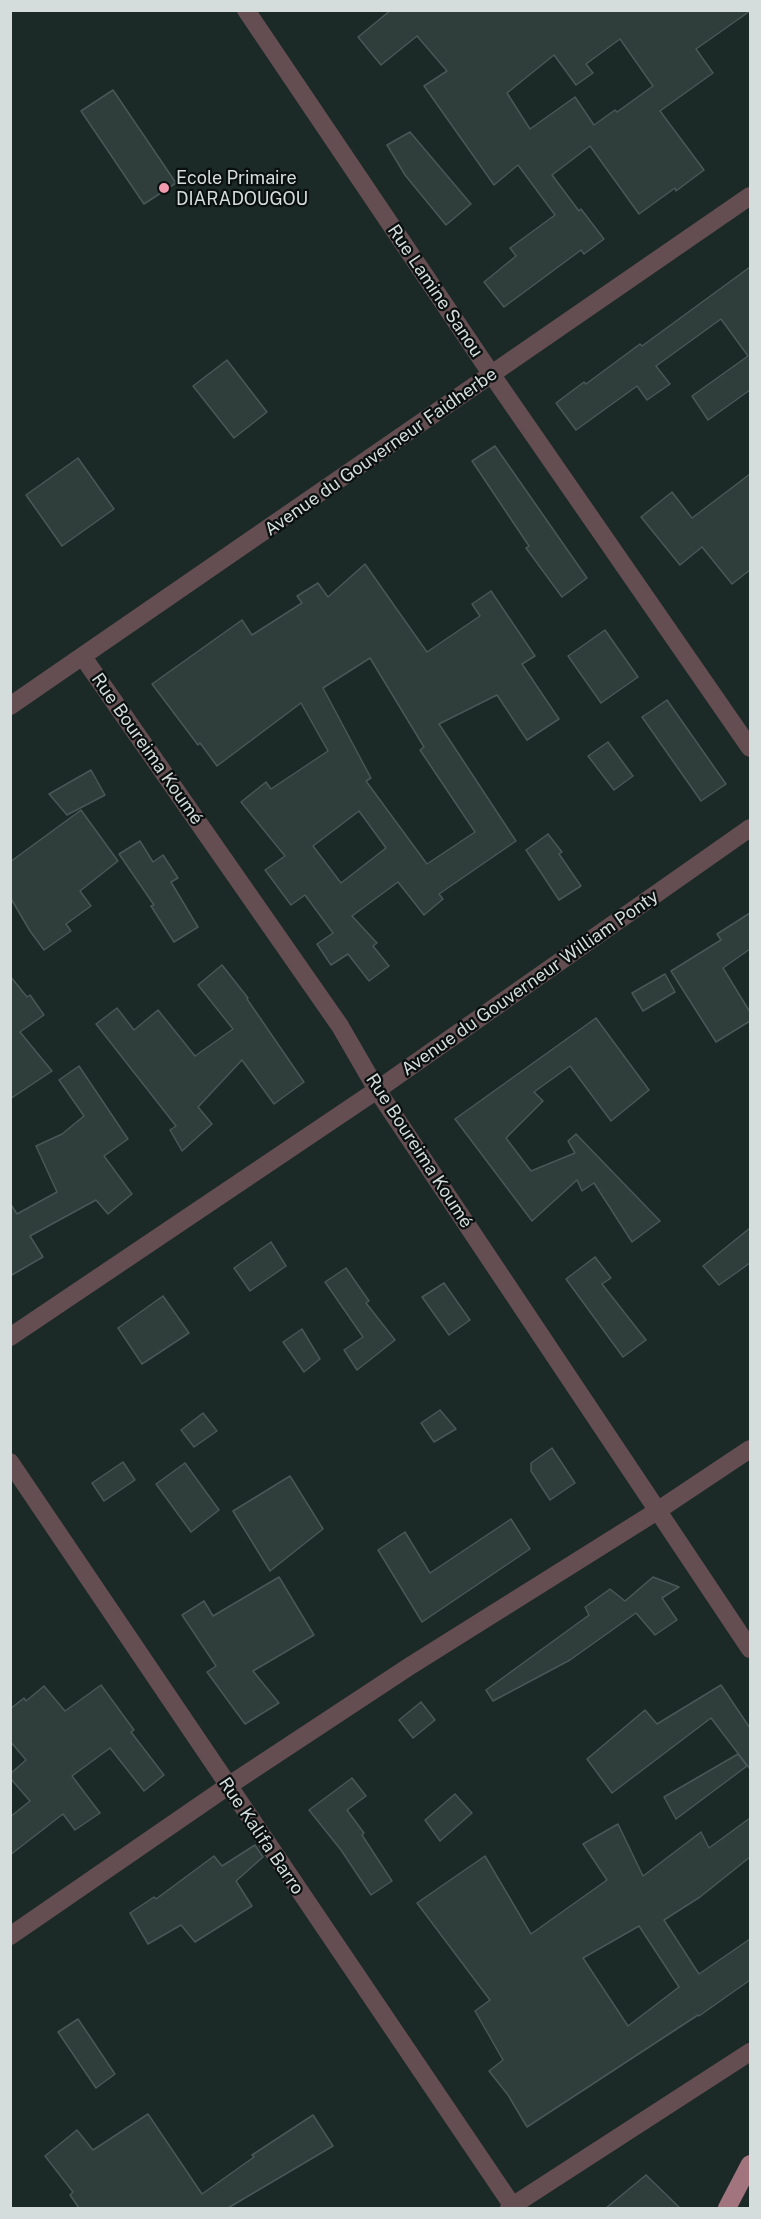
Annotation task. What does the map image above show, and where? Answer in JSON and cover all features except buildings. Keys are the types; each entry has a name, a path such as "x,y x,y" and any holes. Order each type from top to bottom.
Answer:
{"main road":[{"path":"727,2208 750,2164"}],"street":[{"name":"Rue Lamine Sanou","path":"246,10 492,375 750,748"},
{"name":"Avenue du Gouverneur Faidherbe","path":"10,706 750,196"},
{"name":"Rue Boureima Koumé","path":"83,657 340,1026 377,1090 750,1649"},
{"name":"Avenue du Gouverneur William Ponty","path":"10,1337 377,1090 750,828"},
{"path":"10,1936 228,1786 413,1664 657,1511 750,1449"},
{"name":"Rue Kalifa Barro","path":"10,1462 512,2208"},
{"path":"512,2208 750,2052"}],"place":[{"name":"Ecole Primaire DIARADOUGOU","path":"164,188"}]}
